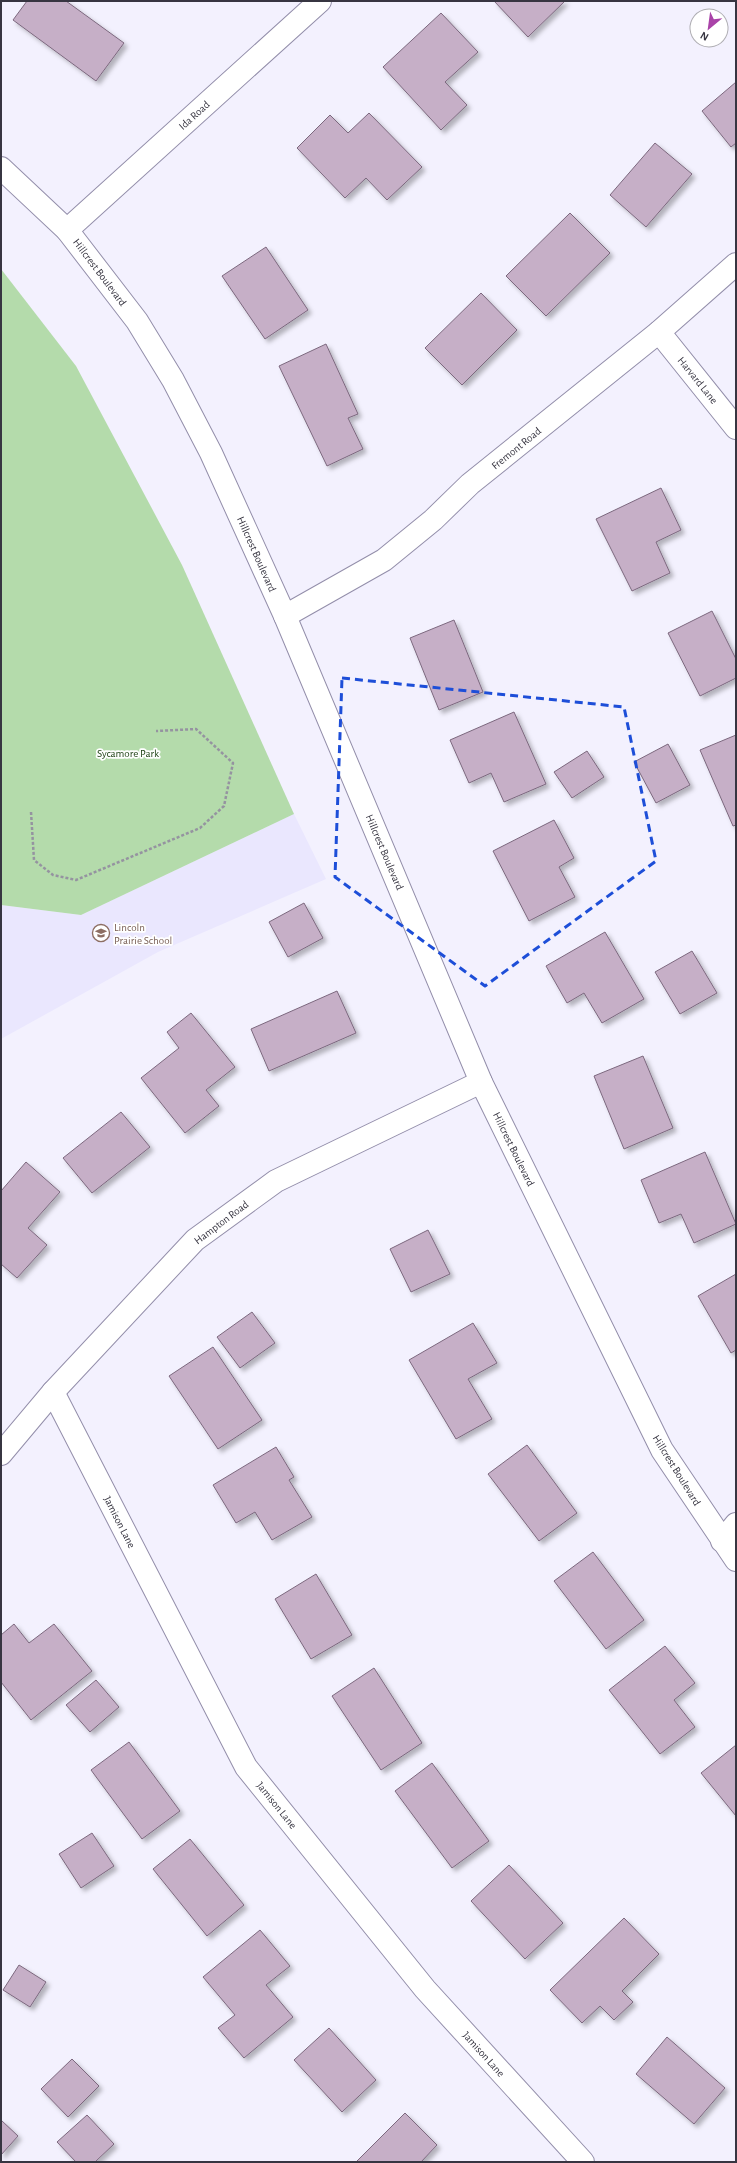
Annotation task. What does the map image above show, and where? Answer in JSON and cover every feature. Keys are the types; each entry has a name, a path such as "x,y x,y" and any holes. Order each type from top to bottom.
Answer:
{"street":[{"name":"Ida Road","path":"67,230 320,1"},
{"name":"Hillcrest Boulevard","path":"1,168 67,230 137,321 173,380 211,453 285,616 481,1082 662,1450 736,1560"},
{"name":"Fremont Road","path":"285,616 384,560 433,520 470,484 659,332 736,264"},
{"name":"Harvard Lane","path":"659,332 736,428"},
{"name":"Hampton Road","path":"1,1454 53,1392 195,1240 276,1181 481,1082"},
{"name":"Jamison Lane","path":"53,1392 246,1767 425,1989 583,2162"},
{"path":"722,1541 736,1524"}],"path":[{"path":"31,812 34,860 53,875 76,880 200,828 224,806 233,763 196,729 156,731"}],"highlighted area":[{"path":"342,678 624,707 656,861 485,986 335,877"}],"shaded area":[{"name":"Lincoln Prairie School","path":"294,814 326,879 158,952 1,1039 1,905 81,915"}],"green space":[{"name":"Sycamore Park","path":"1,269 76,366 182,565 294,814 81,915 1,905"}],"building":[{"path":"27,1 66,1 124,43 96,81 13,20"},
{"path":"494,1 565,1 528,37"},
{"path":"441,13 478,52 445,82 467,105 441,130 383,67"},
{"path":"736,82 736,143 731,147 702,111"},
{"path":"369,113 422,167 387,200 366,178 345,198 297,148 330,115 348,133"},
{"path":"655,143 692,174 646,227 610,195"},
{"path":"570,213 610,253 546,316 506,276"},
{"path":"266,247 308,310 265,339 222,276"},
{"path":"481,293 517,330 462,385 425,348"},
{"path":"326,344 358,414 348,418 363,449 327,466 279,366"},
{"path":"661,488 681,530 656,542 670,573 632,591 596,519"},
{"path":"712,611 736,659 736,678 700,696 668,633"},
{"path":"454,620 483,692 439,710 410,638"},
{"path":"514,712 546,784 504,802 491,773 469,783 450,740"},
{"path":"736,735 736,825 733,826 700,750"},
{"path":"668,744 690,785 656,803 634,762"},
{"path":"587,751 604,777 572,798 554,772"},
{"path":"554,820 574,858 559,867 575,897 529,921 493,851"},
{"path":"304,903 323,938 288,957 269,922"},
{"path":"605,932 644,999 602,1023 584,993 567,1003 546,966"},
{"path":"692,951 717,993 680,1014 655,972"},
{"path":"337,991 356,1033 269,1071 251,1029"},
{"path":"191,1013 235,1067 206,1090 219,1106 185,1133 141,1078 179,1048 167,1032"},
{"path":"643,1056 673,1128 624,1149 594,1076"},
{"path":"121,1112 150,1147 92,1193 63,1158"},
{"path":"705,1152 736,1224 694,1243 681,1214 659,1223 641,1180"},
{"path":"26,1162 60,1192 28,1228 47,1245 17,1278 1,1264 1,1191"},
{"path":"428,1230 450,1274 411,1292 390,1249"},
{"path":"736,1274 736,1350 731,1353 698,1296"},
{"path":"252,1312 275,1343 240,1368 217,1337"},
{"path":"473,1323 497,1363 468,1379 492,1419 456,1439 409,1360"},
{"path":"213,1347 262,1420 218,1449 169,1376"},
{"path":"527,1445 577,1513 539,1541 488,1474"},
{"path":"276,1447 294,1477 289,1480 312,1517 272,1540 255,1512 236,1523 213,1485"},
{"path":"593,1552 644,1620 606,1649 554,1581"},
{"path":"316,1574 352,1635 311,1659 275,1599"},
{"path":"14,1624 29,1643 54,1624 92,1671 31,1720 1,1682 1,1635"},
{"path":"665,1646 695,1683 674,1700 695,1727 660,1754 609,1690"},
{"path":"374,1668 422,1743 381,1770 332,1696"},
{"path":"96,1680 119,1707 90,1732 66,1705"},
{"path":"129,1742 180,1811 142,1839 91,1770"},
{"path":"736,1745 736,1816 701,1773"},
{"path":"432,1763 489,1841 452,1868 395,1791"},
{"path":"92,1833 114,1866 81,1888 59,1854"},
{"path":"190,1839 244,1905 207,1936 153,1869"},
{"path":"509,1865 563,1923 525,1959 471,1901"},
{"path":"624,1918 659,1954 622,1991 633,2002 614,2020 600,2006 582,2023 550,1990"},
{"path":"260,1930 290,1966 266,1985 293,2017 244,2058 218,2028 235,2015 203,1977"},
{"path":"19,1965 46,1982 30,2007 3,1990"},
{"path":"329,2028 376,2080 342,2112 294,2060"},
{"path":"667,2037 725,2088 694,2124 636,2074"},
{"path":"72,2059 99,2086 68,2117 41,2089"},
{"path":"405,2113 437,2145 421,2162 356,2162"},
{"path":"87,2115 114,2144 95,2162 76,2162 57,2142"},
{"path":"1,2120 18,2136 1,2155"}],"place":[{"name":"Lincoln Prairie School","path":"101,933"}]}
